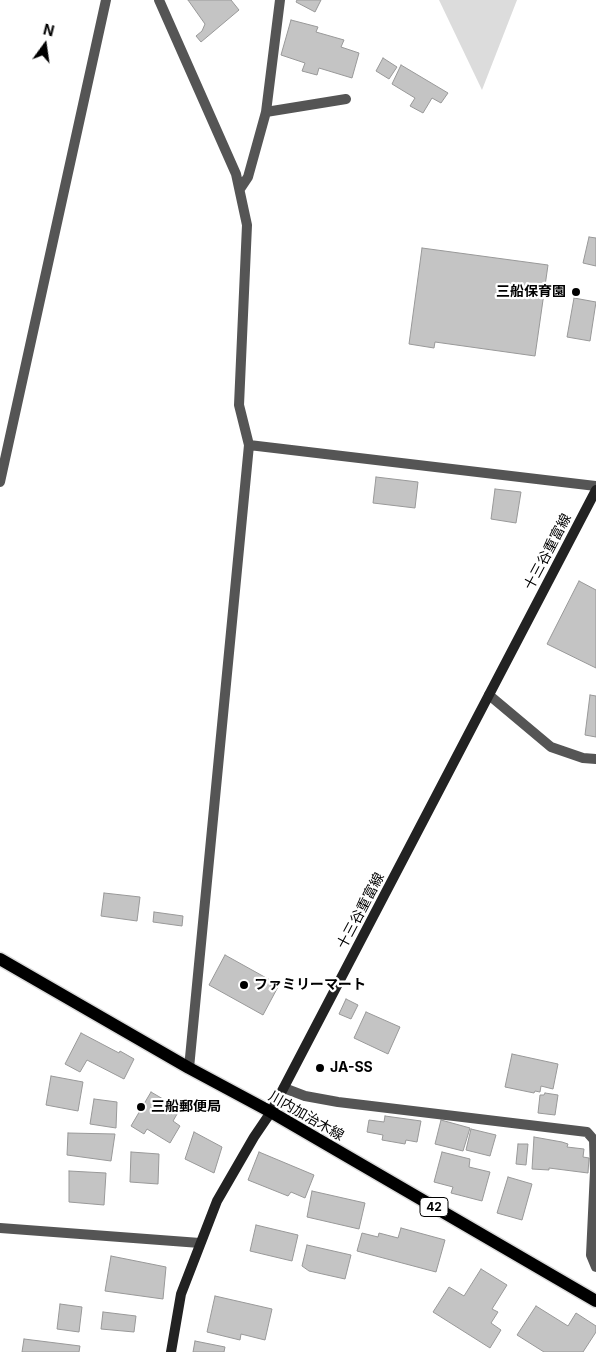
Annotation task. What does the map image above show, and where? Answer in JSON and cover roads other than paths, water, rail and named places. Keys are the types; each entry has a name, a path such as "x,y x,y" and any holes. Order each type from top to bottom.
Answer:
{"main road":[{"name":"十三谷重富線","path":"171,1352 181,1294 217,1201 254,1137 272,1112 596,488"},
{"name":"川内加治木線","path":"0,959 189,1068 272,1112 596,1301"}],"street":[{"path":"0,482 106,0"},
{"path":"159,0 236,174 247,225 239,405 249,444 189,1068"},
{"path":"240,189 248,177 266,112 280,0"},
{"path":"266,112 346,100"},
{"path":"249,444 596,488"},
{"path":"489,695 551,747 583,758 596,759"},
{"path":"284,1088 305,1096 338,1102 586,1132 594,1140 595,1171 591,1255 596,1268"},
{"path":"0,1228 200,1243"}],"place":[{"name":"三船保育園","path":"576,292"},
{"name":"ファミリーマート","path":"244,985"},
{"name":"JA-SS","path":"320,1068"},
{"name":"三船郵便局","path":"141,1107"}]}
